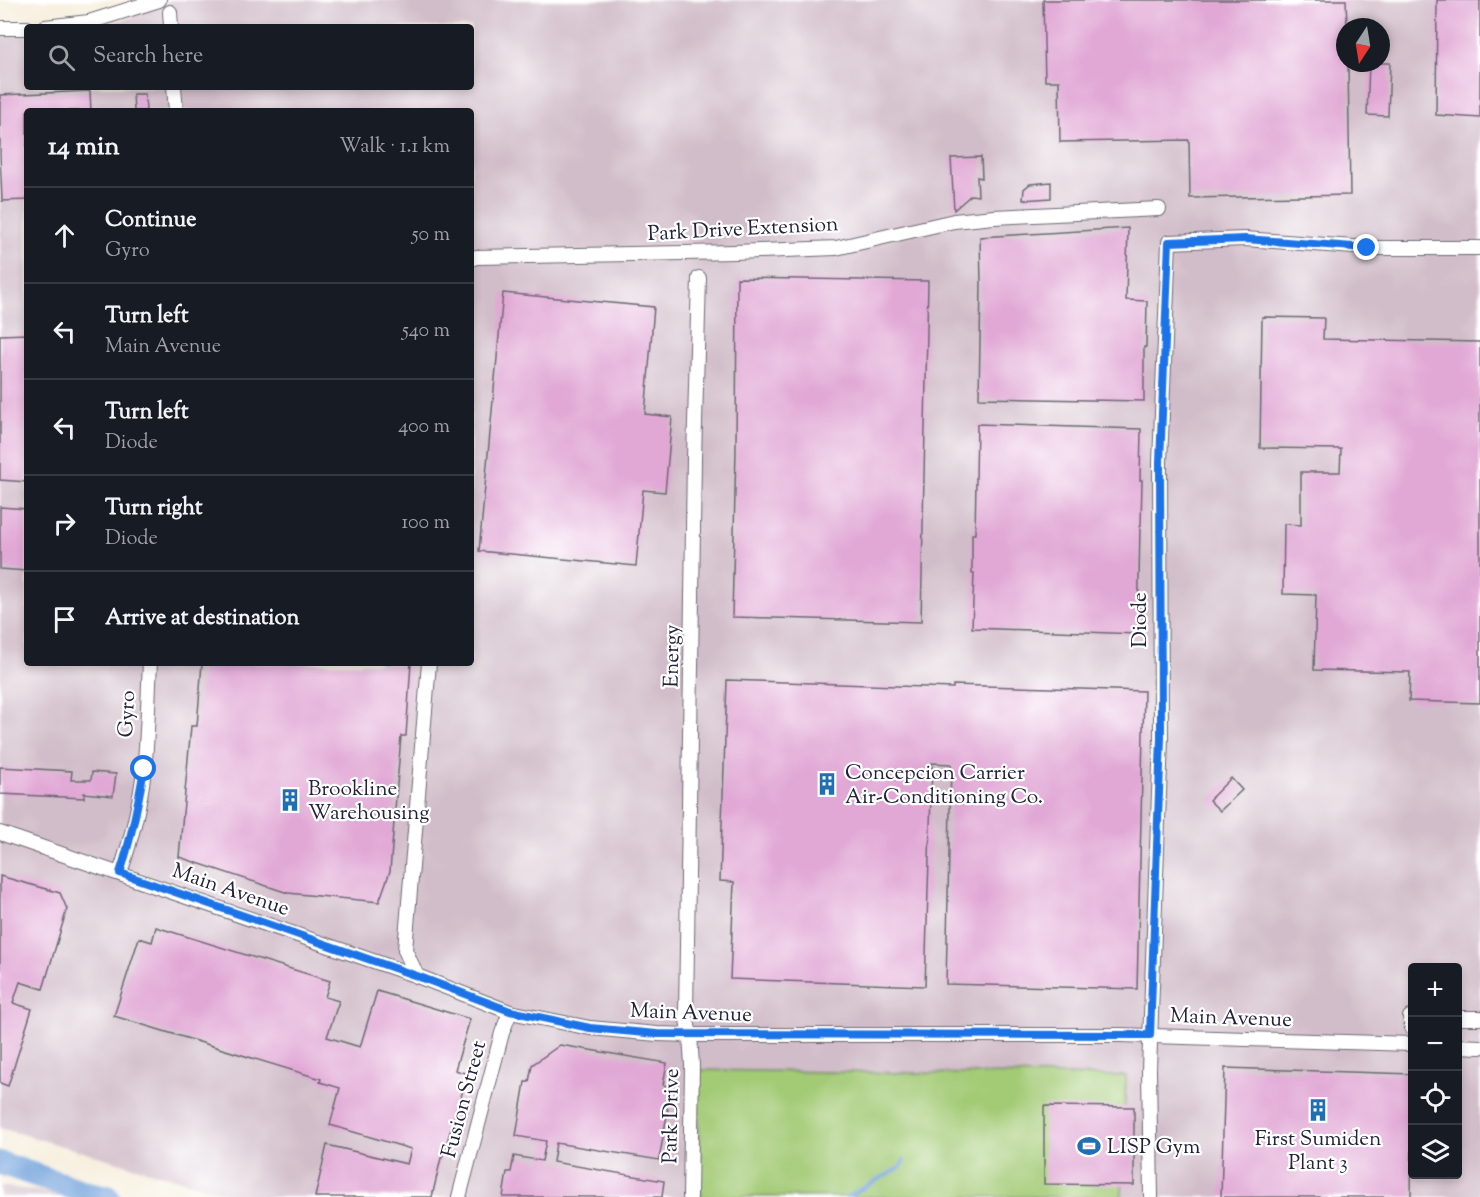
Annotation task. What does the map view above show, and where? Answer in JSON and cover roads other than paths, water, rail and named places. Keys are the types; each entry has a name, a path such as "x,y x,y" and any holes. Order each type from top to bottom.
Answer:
{"street":[{"path":"71,24 89,22 159,0"},
{"path":"170,12 171,24"},
{"path":"0,28 24,28"},
{"path":"174,90 176,108"},
{"name":"Park Drive Extension","path":"474,258 836,248 954,221 1159,209"},
{"name":"Diode","path":"1151,1197 1149,1070 1161,738 1160,462 1169,242 1245,239 1367,248 1480,248"},
{"name":"Energy","path":"690,1035 686,1015 694,458 699,278"},
{"name":"Gyro","path":"120,873 144,769 150,666"},
{"path":"417,976 405,950 429,666"},
{"name":"Main Avenue","path":"0,833 417,976 510,1011 590,1028 690,1035 1150,1035 1408,1044"},
{"name":"Fusion Street","path":"459,1197 502,1033 510,1011"},
{"path":"1462,1018 1480,1018"},
{"name":"Park Drive","path":"690,1035 692,1065 690,1197"},
{"path":"1462,1046 1480,1047"}],"waterway":[{"path":"847,1197 901,1167 904,1160"},
{"path":"0,1163 88,1193 108,1197"}],"place":[{"name":"Concepcion Carrier Air-Conditioning Co.","path":"827,784"},
{"name":"Brookline Warehousing","path":"290,800"},
{"name":"First Sumiden Plant 3","path":"1318,1110"},
{"name":"LISP Gym","path":"1089,1146"}]}
